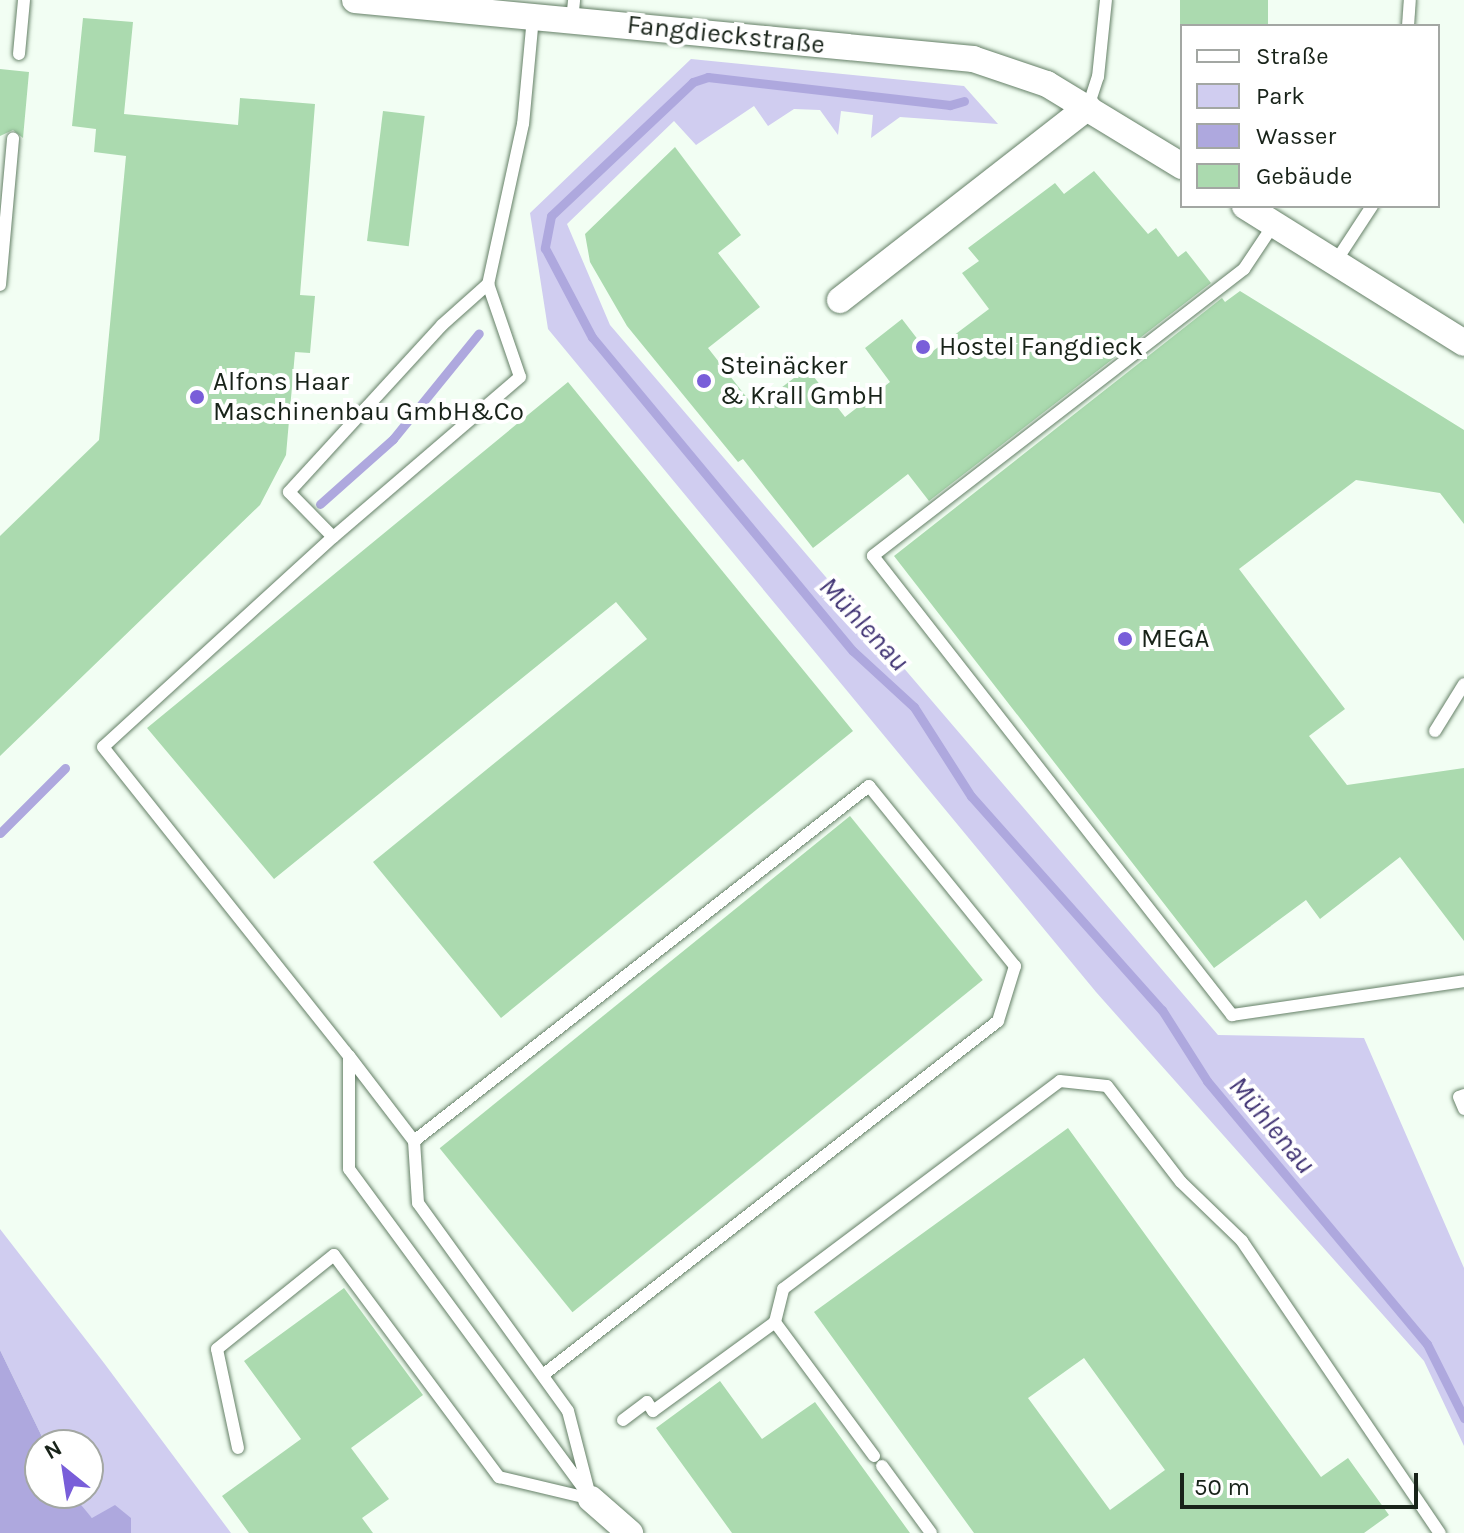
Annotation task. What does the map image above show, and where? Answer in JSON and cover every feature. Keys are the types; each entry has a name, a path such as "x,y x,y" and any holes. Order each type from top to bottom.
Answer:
{"street":[{"name":"Fangdieckstraße","path":"355,0 533,17 573,10 973,59 1012,69 1088,107 1180,165"},
{"path":"840,300 1088,107"},
{"path":"1248,208 1464,343"},
{"path":"591,1499 630,1533"}],"lane":[{"path":"19,54 24,0"},
{"path":"1088,107 1098,77 1106,0"},
{"path":"1408,24 1410,0"},
{"path":"533,17 523,124 488,284 520,377 333,537 103,747 414,1141 418,1203 568,1411 591,1499"},
{"path":"0,285 13,139"},
{"path":"1336,261 1371,208"},
{"path":"1274,224 1244,269 873,556 1232,1015 1464,981"},
{"path":"333,537 289,492 442,325 488,284"},
{"path":"1435,731 1464,684"},
{"path":"414,1141 869,786 1015,966 998,1021 543,1375"},
{"path":"349,1056 349,1169 591,1499"},
{"path":"623,1420 647,1402 653,1411 775,1322 783,1289 1060,1081 1107,1086 1181,1182 1242,1241 1440,1533"},
{"path":"1464,1095 1459,1097 1464,1109"},
{"path":"238,1448 217,1349 334,1255 499,1477 591,1499"},
{"path":"775,1322 931,1533"}],"green space":[{"path":"691,59 964,86 998,124 900,117 871,138 873,115 841,111 838,135 820,110 794,109 768,126 754,106 696,145 674,121 567,224 610,325 1218,1035 1364,1038 1464,1268 1464,1446 1424,1361 1096,992 548,329 530,213"},
{"path":"0,1229 231,1533 131,1533 130,1518 92,1518 83,1509 104,1509 104,1429 38,1429 0,1350"}],"water":[{"path":"0,1350 38,1429 24,1429 24,1509 84,1509 92,1518 115,1505 131,1518 131,1533 0,1533"}],"building":[{"path":"1180,0 1268,0 1268,24 1180,24"},
{"name":"Alfons Haar Maschinenbau GmbH&Co","path":"83,18 133,22 124,114 238,125 240,98 315,104 300,295 315,296 310,353 295,352 286,455 260,505 0,756 0,536 99,440 126,156 94,152 96,129 72,126"},
{"path":"0,69 29,72 23,138 13,130 0,136"},
{"path":"383,111 425,116 409,246 367,241"},
{"path":"675,147 741,235 718,253 760,307 708,348 755,408 807,368 845,417 890,382 865,348 902,319 929,354 989,309 962,273 979,261 968,248 1055,183 1064,194 1094,171 1148,234 1156,228 1178,257 1186,251 1211,283 929,501 908,474 813,548 743,459 738,462 627,326 590,262 585,234"},
{"name":"MEGA","path":"1240,291 1464,430 1464,524 1440,493 1356,480 1239,569 1345,709 1309,736 1347,785 1464,768 1464,941 1400,857 1320,919 1306,900 1214,968 894,556 1222,298 1225,302"},
{"path":"568,382 853,731 501,1018 373,862 647,639 616,602 274,879 147,728"},
{"path":"850,816 983,980 572,1312 440,1148"},
{"path":"1068,1128 1321,1477 1348,1458 1389,1515 1364,1533 974,1533 814,1312","holes":["1084,1358 1165,1470 1110,1510 1028,1398"]},
{"path":"344,1288 423,1395 351,1448 389,1499 362,1518 373,1533 249,1533 222,1496 301,1439 244,1361"},
{"path":"720,1381 762,1439 815,1402 910,1533 732,1533 656,1428"}],"waterway":[{"name":"Mühlenau","path":"964,101 950,105 708,77 693,82 551,216 545,248 592,337 853,651 914,707 971,796 1162,1010 1207,1081 1427,1344 1464,1418"},
{"path":"320,504 393,439 479,333"},
{"path":"0,833 65,768"}],"place":[{"name":"Hostel Fangdieck","path":"923,347"},
{"name":"Steinäcker & Krall GmbH","path":"704,381"},
{"name":"Alfons Haar Maschinenbau GmbH&Co","path":"197,397"},
{"name":"MEGA","path":"1125,639"}]}
